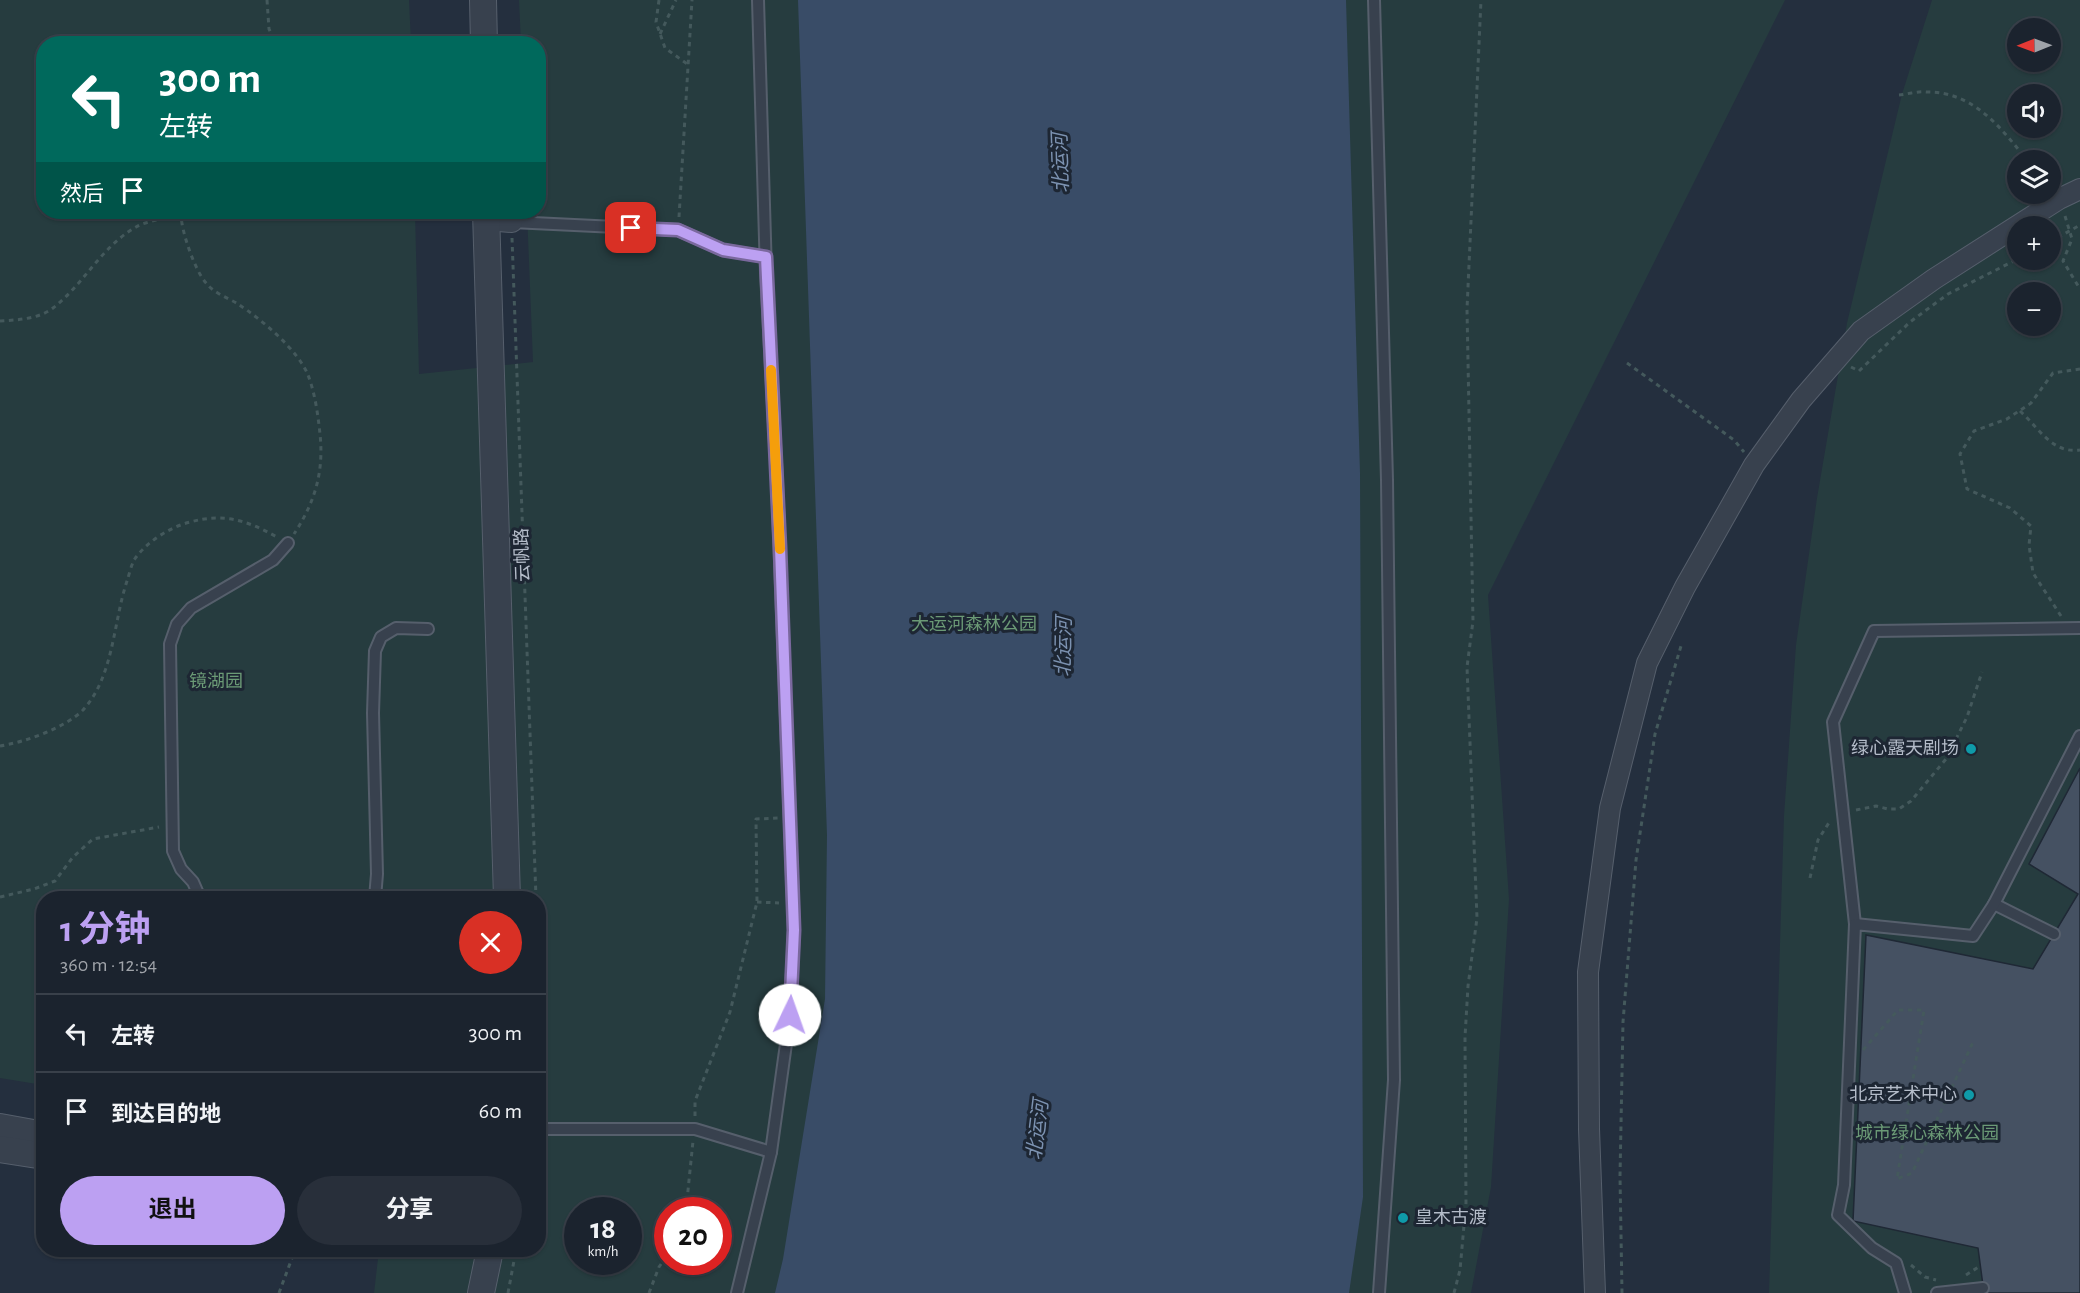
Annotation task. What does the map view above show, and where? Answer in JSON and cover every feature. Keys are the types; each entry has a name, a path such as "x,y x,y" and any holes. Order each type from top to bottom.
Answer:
{"street":[{"path":"483,0 484,36"},
{"path":"2061,198 2080,189"},
{"path":"1595,1293 1589,1129 1588,972 1610,808 1647,663 1685,587 1754,465 1801,400 1861,332 1934,279 2051,204"},
{"name":"云帆路","path":"486,219 507,891"},
{"path":"499,219 512,222"},
{"path":"0,1127 36,1134"},
{"path":"0,1149 36,1155"},
{"path":"481,1293 489,1257"}],"lane":[{"path":"737,1293 771,1152 790,1015 794,930 766,257 758,0"},
{"path":"1374,0 1387,480 1394,1080 1379,1293"},
{"path":"512,222 678,230 723,250 766,257"},
{"path":"197,891 193,882 181,869 173,851 170,645 177,624 191,608 273,560 288,543"},
{"path":"376,891 373,713 375,651 381,637 396,628 428,629"},
{"path":"1905,1293 1896,1263 1872,1248 1838,1215 1844,1185 1855,924 1833,722 1874,631 2074,628"},
{"path":"1855,924 1973,936 1994,904 2080,736"},
{"path":"1994,904 2054,934"},
{"path":"546,1129 694,1129 771,1152"},
{"path":"1937,1293 1983,1288"}],"path":[{"path":"267,0 269,29 272,36"},
{"path":"659,0 656,22 665,48 690,66"},
{"path":"660,34 676,0"},
{"path":"678,230 690,66 692,0"},
{"path":"1454,1293 1460,1270 1466,1203 1465,1038 1468,986 1477,918 1467,667 1473,621 1467,309 1481,0"},
{"path":"1899,95 1927,92 1954,95 1976,105 2019,150"},
{"path":"2061,204 2072,239 2062,261 2080,290"},
{"path":"0,321 23,320 52,309 77,285 110,246 137,226 161,219"},
{"path":"0,746 67,723 83,709 95,691 107,665 120,602 134,560 155,539 180,525 210,517 235,519 260,528 288,543 302,522 316,490 322,456 318,416 308,374 283,340 248,311 207,285 190,252 182,219"},
{"name":"云帆路","path":"512,222 536,891"},
{"path":"2061,237 2080,225"},
{"path":"1836,361 1858,371 1910,322 1948,294 2007,264"},
{"path":"1627,363 1734,440 1754,465"},
{"path":"2074,628 2033,573 2029,545 2031,526 2010,508 1967,489 1960,454 1974,431 2007,419 2031,403 2053,373 2080,369"},
{"path":"2020,411 2055,446 2069,452 2080,450"},
{"path":"1622,1293 1620,1176 1623,1022 1636,860 1655,734 1681,646"},
{"path":"1810,878 1818,840 1826,826 1837,814 1876,806 1899,809 1911,801 1946,759 1967,717 1982,672"},
{"path":"687,1197 694,1129 694,1101 730,1012 757,902 756,819 790,817"},
{"path":"0,897 34,889 55,881 73,857 93,839 171,825"},
{"path":"757,902 793,903"},
{"path":"1848,1067 1898,1010 1924,1010 1897,1179 1912,1173 1974,1040"},
{"path":"279,1293 292,1257"},
{"path":"508,1293 515,1257"},
{"path":"1905,1258 1925,1277 1942,1281"},
{"path":"1962,1278 1980,1266"},
{"path":"649,1293 656,1275"}],"green space":[{"name":"大运河森林公园","path":"0,0 409,0 411,36 36,36 36,219 415,219 419,374 533,362 527,219 546,219 546,36 521,36 519,0 1785,0 1488,595 1509,899 1491,1187 1471,1293 374,1293 378,1257 546,1257 546,891 36,891 36,1084 0,1078"},
{"name":"城市绿心森林公园","path":"1932,0 2080,0 2080,1293 1769,1293 1784,816 1796,645 1817,498 1847,323 1902,94"}],"water":[{"name":"北运河","path":"798,0 1346,0 1360,473 1363,1197 1349,1293 775,1293 783,1259 825,999 827,835"}],"building":[{"name":"北京艺术中心","path":"2080,768 2080,1293 1984,1293 1978,1248 1853,1221 1866,935 2033,969 2078,894 2029,864"}],"slow traffic":[{"path":"771,370 780,549"}],"place":[{"name":"绿心露天剧场","path":"1971,749"},
{"name":"北京艺术中心","path":"1969,1095"},
{"name":"皇木古渡","path":"1403,1218"}],"route":[{"path":"631,228 678,230 723,250 766,257 789,770 794,930 790,1015"}],"park label":[{"name":"镜湖园","path":"216,682"}]}
